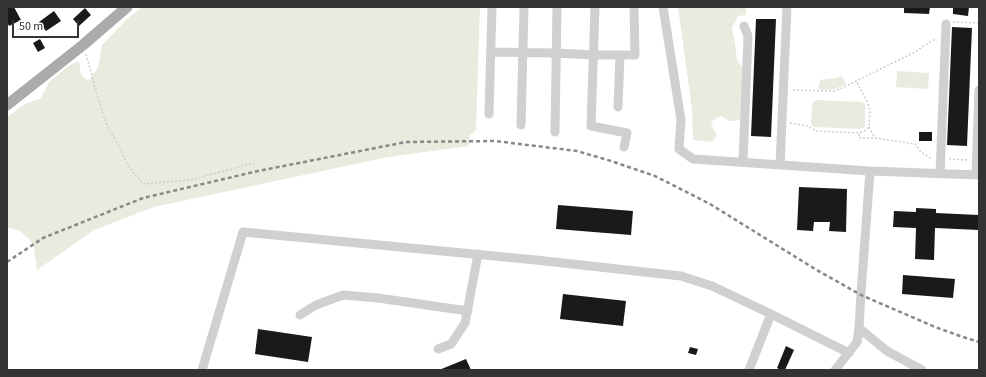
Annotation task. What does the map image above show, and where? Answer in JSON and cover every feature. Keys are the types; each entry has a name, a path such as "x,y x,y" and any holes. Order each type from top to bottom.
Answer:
{"main road":[{"path":"7,105 83,45 125,8"}],"street":[{"path":"489,114 492,7"},
{"path":"521,125 524,7"},
{"path":"554,132 557,7"},
{"path":"595,7 591,126 627,133 624,147"},
{"path":"491,52 620,56 635,55 634,7"},
{"path":"663,7 681,120 679,149 693,159 870,171 977,175 976,161 979,90"},
{"path":"780,165 787,7"},
{"path":"940,174 946,24"},
{"path":"743,162 748,36 744,26"},
{"path":"618,107 620,56"},
{"path":"835,370 857,342 870,171"},
{"path":"202,370 243,232 478,254 681,276 712,286 849,354"},
{"path":"438,348 451,344 466,323 478,254"},
{"path":"300,315 316,305 343,295 378,298 468,311"},
{"path":"749,370 771,314"},
{"path":"859,328 887,351 922,370"}],"path":[{"path":"946,24 950,22 979,23"},
{"path":"783,89 818,91 842,88 915,52 933,40 945,40"},
{"path":"83,45 107,126 119,146 128,166 144,184 190,180 254,163"},
{"path":"856,81 867,101 870,110 869,127 875,138"},
{"path":"782,123 808,126 816,131 859,133 869,127"},
{"path":"859,133 859,138 875,138 915,144 930,158 976,161"}],"shaded area":[{"path":"142,7 480,7 476,130 470,135 469,146 388,157 154,207 94,230 37,270 34,248 30,240 20,231 7,227 7,117 25,104 41,98 49,82 70,65 79,61 81,75 88,81 98,68 102,45 128,18"},
{"path":"678,7 746,7 746,15 738,16 732,28 737,60 744,70 742,119 729,121 721,116 713,120 711,125 717,135 712,142 693,140 692,109"},
{"path":"897,71 929,73 928,89 896,87"},
{"path":"842,76 846,84 835,89 818,89 820,80"},
{"path":"816,100 864,103 865,126 860,129 814,127 811,124 812,104"}],"building":[{"path":"14,7 21,20 9,26 7,22 7,8"},
{"path":"904,7 930,7 929,14 904,13"},
{"path":"953,7 969,7 968,16 953,14"},
{"path":"85,8 91,15 79,26 73,19"},
{"path":"54,11 61,21 46,31 39,22"},
{"path":"756,19 776,19 771,137 751,136"},
{"path":"952,27 972,28 967,146 947,145"},
{"path":"40,39 45,48 38,52 33,43"},
{"path":"919,132 932,132 932,141 919,141"},
{"path":"799,187 847,189 846,232 829,231 830,222 814,222 813,231 797,230"},
{"path":"558,205 633,211 631,235 556,229"},
{"path":"916,208 936,209 936,213 979,215 979,230 935,228 934,260 915,259 916,228 893,227 894,211 916,212"},
{"path":"903,275 955,279 953,298 902,294"},
{"path":"563,294 626,301 623,326 560,319"},
{"path":"258,329 312,337 308,362 255,354"},
{"path":"786,346 794,350 785,370 781,370 777,368"},
{"path":"690,347 698,349 696,355 688,353"},
{"path":"466,359 471,370 439,370"}],"railway":[{"path":"7,262 43,238 143,198 258,171 406,142 495,141 577,151 655,176 710,204 815,269 861,295 935,327 979,342"}]}
